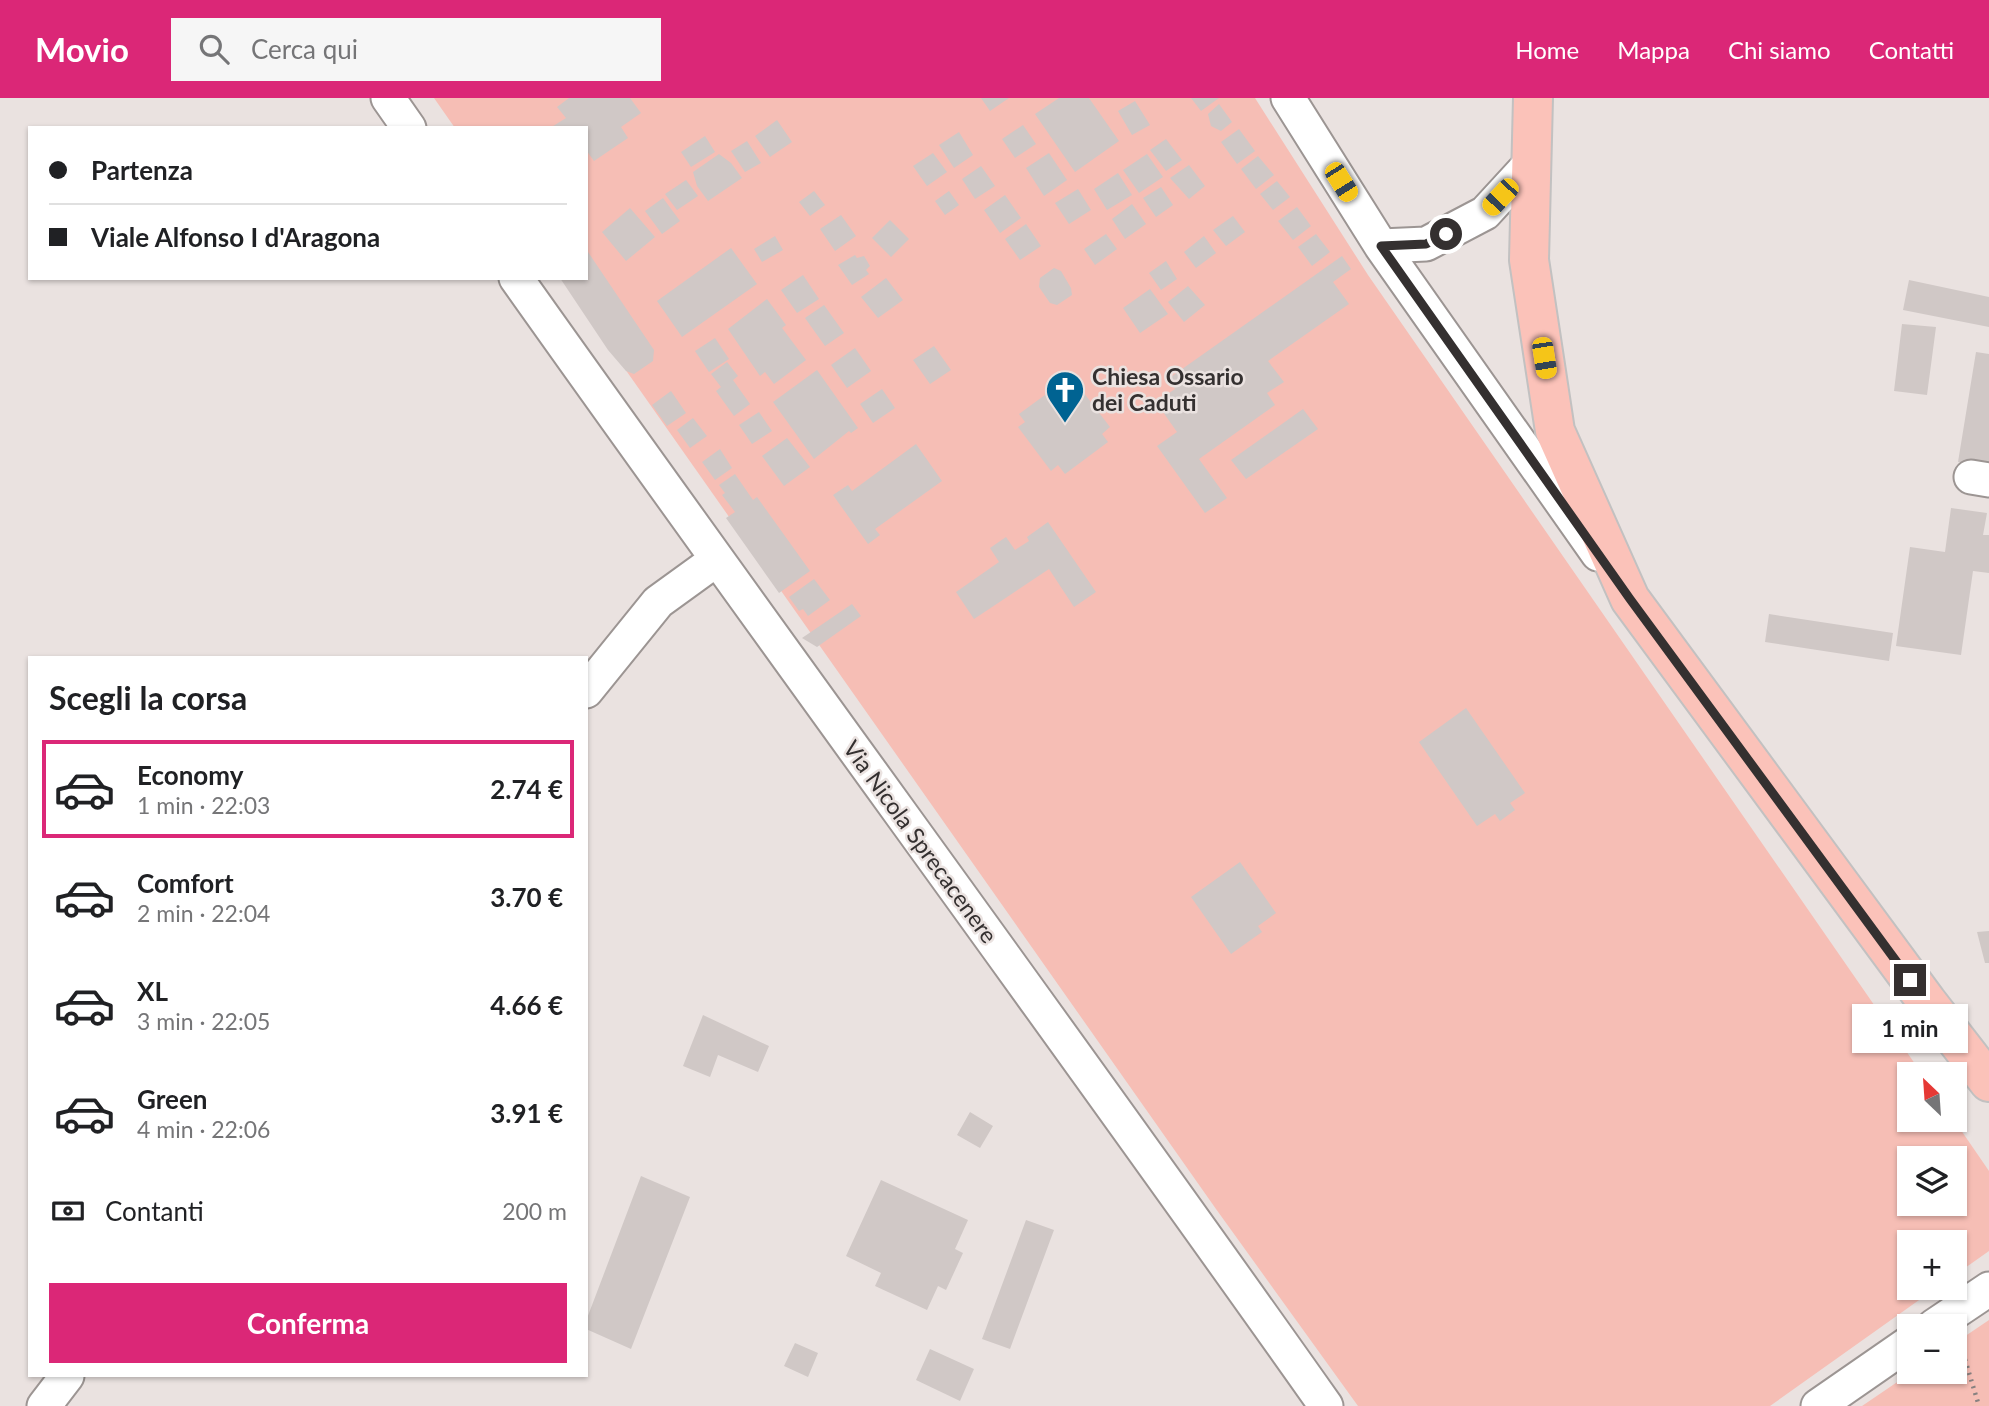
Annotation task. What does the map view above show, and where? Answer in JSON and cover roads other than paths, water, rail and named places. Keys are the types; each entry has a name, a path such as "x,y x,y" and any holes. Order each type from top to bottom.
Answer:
{"main road":[{"path":"1533,98 1529,260 1555,431 1630,599 1989,1082"},
{"path":"1927,1002 1989,1107"}],"street":[{"path":"388,98 408,126"},
{"path":"1288,98 1381,246 1630,599"},
{"path":"1381,246 1426,244 1485,214 1531,163"},
{"name":"Via Nicola Sprecacenere","path":"517,280 1325,1406"},
{"path":"588,689 658,602 716,560"},
{"path":"1927,1002 1989,1058"},
{"path":"1952,1314 1989,1289"},
{"path":"1818,1406 1897,1351"},
{"path":"44,1406 66,1377"}],"place":[{"name":"Chiesa Ossario dei Caduti","path":"1065,424"}]}
